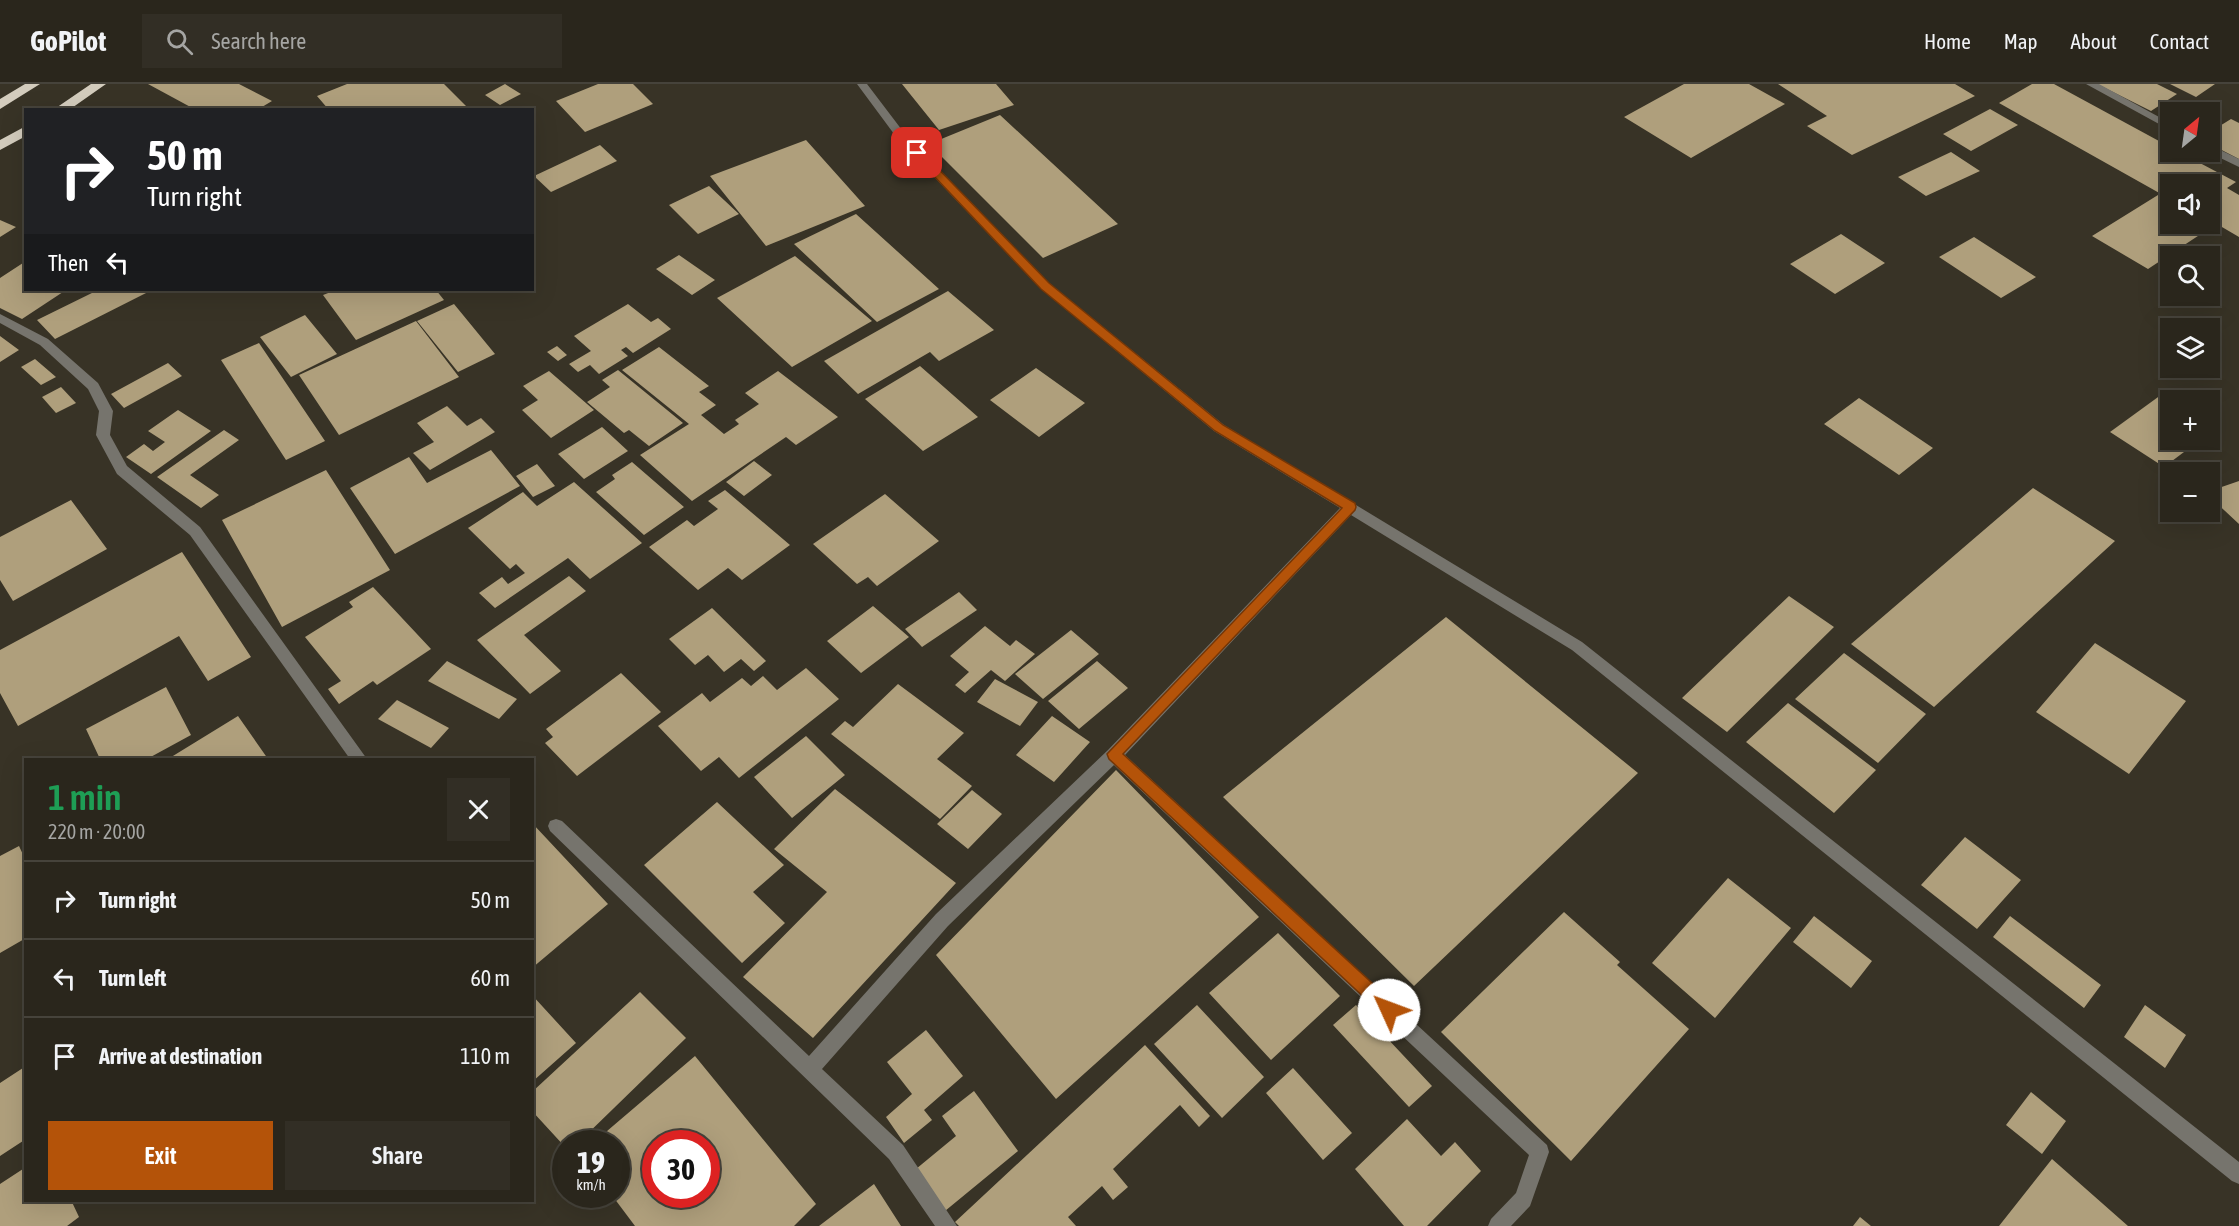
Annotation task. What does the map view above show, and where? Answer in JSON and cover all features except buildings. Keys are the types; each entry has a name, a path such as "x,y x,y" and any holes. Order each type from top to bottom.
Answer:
{"highway":[{"path":"0,105 34,84"},
{"path":"62,108 100,84"},
{"path":"0,146 24,131"}],"street":[{"path":"862,84 901,136 1045,286 1219,428 1577,646 2239,1174"},
{"path":"2091,84 2160,122"},
{"path":"2220,154 2239,164"},
{"path":"0,318 44,342 93,386 106,411 103,435 122,470 195,531 358,758"},
{"path":"810,1069 942,920 1114,754 1350,507"},
{"path":"1114,754 1540,1152 1523,1199 1498,1226"},
{"path":"556,826 896,1152 947,1226"}],"route":[{"path":"917,153 1045,286 1219,428 1350,507 1114,754 1389,1010"}]}
